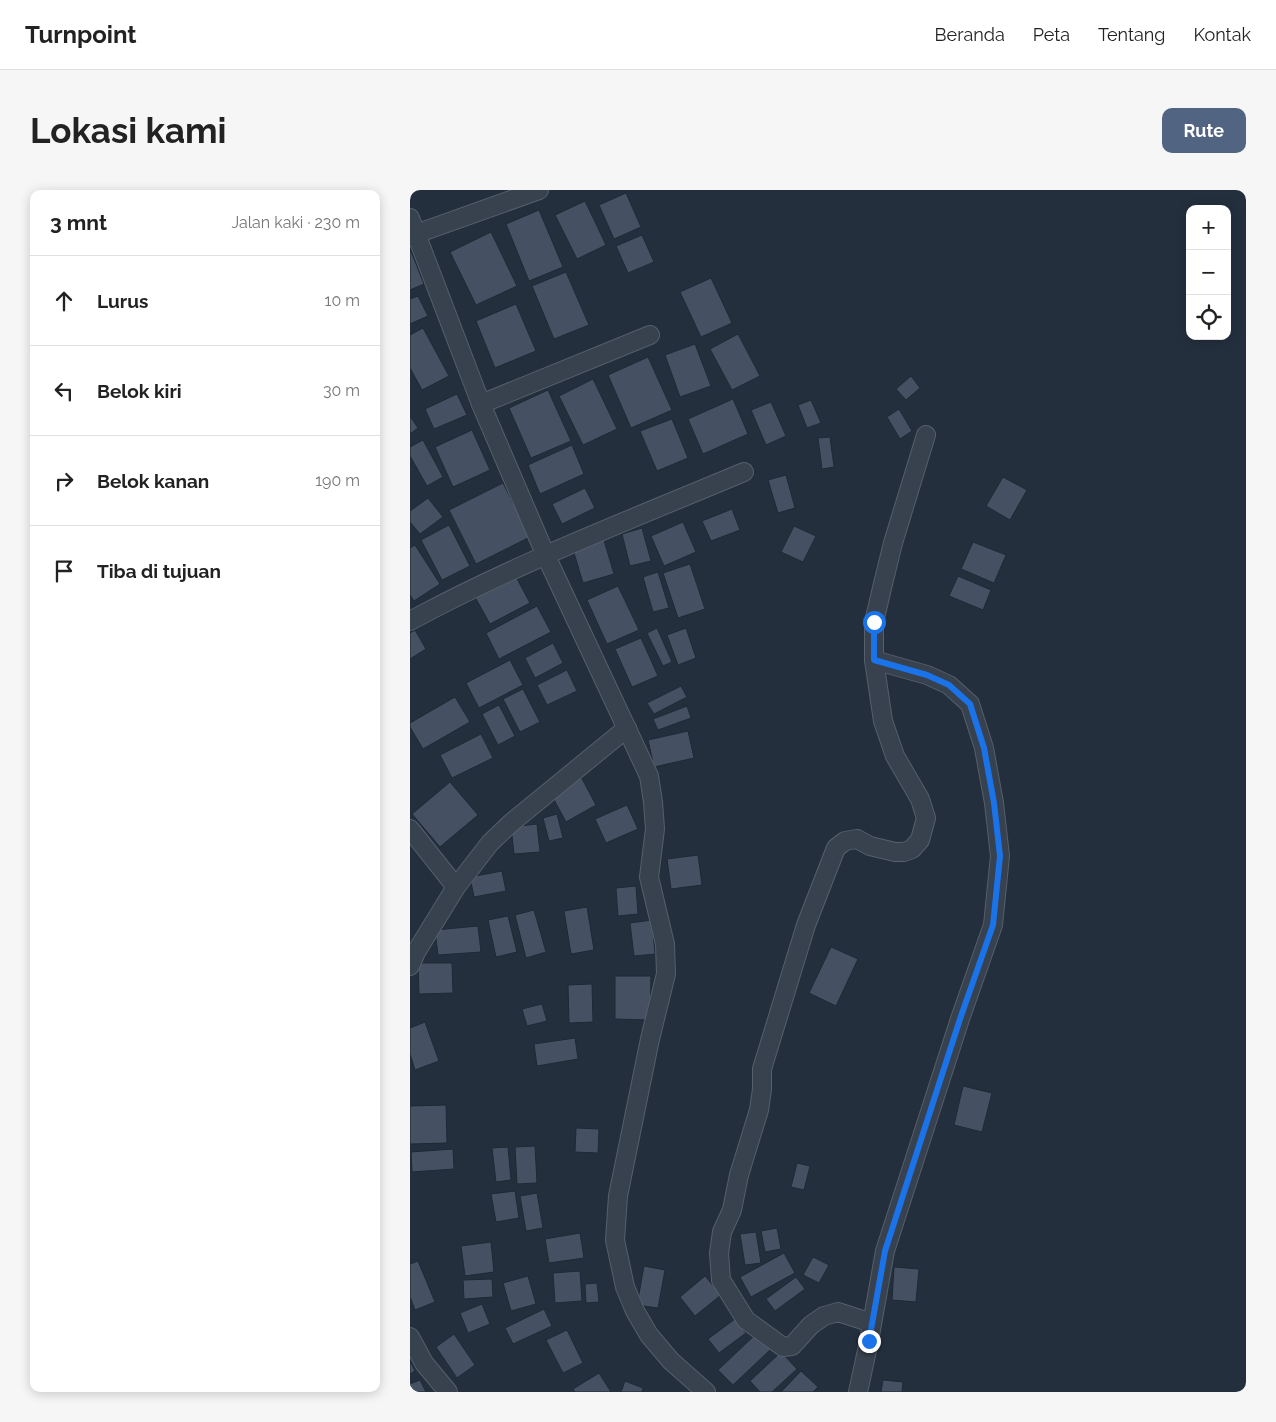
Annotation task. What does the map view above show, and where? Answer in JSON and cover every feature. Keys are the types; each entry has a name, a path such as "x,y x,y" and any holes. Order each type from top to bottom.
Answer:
{"street":[{"path":"539,190 412,229 481,404 546,556 649,776 655,829 649,877 665,944 667,961 666,974 650,1039 618,1196 615,1240 625,1287 635,1311 649,1335 671,1361 706,1392"},
{"path":"481,404 650,334"},
{"path":"872,1323 838,1312 824,1316 811,1326 792,1346 783,1347 746,1320 721,1280 719,1253 722,1232 732,1210 739,1175 758,1110 762,1088 762,1069 806,924 836,848 845,841 857,839 870,846 895,852 904,852 912,849 920,840 926,818 920,799 895,756 883,721 874,660 874,622 893,543 926,435"},
{"path":"410,622 445,602 546,556 744,472"},
{"path":"858,1392 888,1241 961,1016 993,925 1000,856 994,803 984,748 970,704 949,685 927,675 874,660"},
{"path":"410,966 416,952 456,887 490,843 511,823 627,728"},
{"path":"410,829 456,887"},
{"path":"410,1337 424,1363 448,1392"}],"building":[{"path":"626,193 641,227 614,239 599,205"},
{"path":"585,201 606,245 577,259 555,215"},
{"path":"539,210 563,267 529,281 506,224"},
{"path":"491,232 517,286 476,305 450,252"},
{"path":"642,235 654,262 628,273 616,246"},
{"path":"410,249 424,284 410,290"},
{"path":"566,272 589,325 554,339 532,286"},
{"path":"711,278 732,323 701,337 680,292"},
{"path":"418,296 428,316 410,324 410,299"},
{"path":"516,304 536,351 495,368 476,321"},
{"path":"423,328 449,376 422,390 410,368 410,335"},
{"path":"738,334 760,376 732,390 710,349"},
{"path":"695,344 711,386 680,397 665,355"},
{"path":"648,357 672,410 631,428 608,375"},
{"path":"911,376 920,388 906,400 896,389"},
{"path":"593,379 617,429 583,445 559,396"},
{"path":"548,390 571,441 531,458 509,408"},
{"path":"457,394 467,415 434,429 425,409"},
{"path":"733,399 748,434 703,454 688,419"},
{"path":"811,400 821,423 807,428 798,405"},
{"path":"771,402 786,436 766,445 751,410"},
{"path":"899,409 912,431 900,439 887,417"},
{"path":"410,416 418,428 410,434"},
{"path":"672,419 688,458 657,471 640,431"},
{"path":"472,430 490,470 453,487 435,447"},
{"path":"830,437 834,467 822,469 818,438"},
{"path":"423,440 443,477 427,486 410,456 410,447"},
{"path":"572,445 584,474 540,494 528,465"},
{"path":"786,475 795,508 778,513 768,480"},
{"path":"1003,477 1027,490 1010,520 986,506"},
{"path":"503,483 530,537 476,564 449,510"},
{"path":"585,488 595,508 562,524 552,504"},
{"path":"428,498 443,517 420,534 410,522 410,511"},
{"path":"732,509 740,530 711,541 702,521"},
{"path":"683,522 696,552 664,566 651,536"},
{"path":"449,525 470,566 442,580 421,540"},
{"path":"794,526 816,536 803,562 781,552"},
{"path":"642,528 651,561 630,566 622,534"},
{"path":"603,537 614,574 583,583 572,546"},
{"path":"973,542 1006,555 994,583 961,569"},
{"path":"415,545 440,584 414,601 410,595 410,548"},
{"path":"690,564 705,609 678,618 663,573"},
{"path":"658,572 669,608 653,612 643,577"},
{"path":"515,575 530,603 490,624 475,597"},
{"path":"958,576 991,590 983,610 949,596"},
{"path":"618,586 639,630 607,644 587,600"},
{"path":"537,606 551,632 499,659 486,633"},
{"path":"657,628 672,662 663,666 647,633"},
{"path":"686,628 696,658 678,665 667,635"},
{"path":"415,630 426,649 410,659 410,633"},
{"path":"641,638 658,676 632,687 615,649"},
{"path":"553,643 563,663 535,678 525,658"},
{"path":"510,660 523,685 479,708 466,683"},
{"path":"567,670 577,691 547,705 537,685"},
{"path":"681,686 687,697 654,714 647,703"},
{"path":"523,689 540,722 520,732 503,699"},
{"path":"455,697 470,722 423,749 410,727 410,723"},
{"path":"499,705 515,736 498,745 482,714"},
{"path":"687,706 691,718 658,730 653,719"},
{"path":"688,731 694,758 654,767 648,740"},
{"path":"481,734 493,758 452,778 440,755"},
{"path":"581,777 596,805 566,822 551,794"},
{"path":"450,782 478,815 440,847 412,814"},
{"path":"627,805 638,829 606,843 595,819"},
{"path":"557,814 563,838 549,841 543,818"},
{"path":"537,824 540,852 514,854 511,827"},
{"path":"698,855 702,885 671,889 667,859"},
{"path":"502,871 506,891 474,897 470,877"},
{"path":"636,886 638,914 618,916 616,888"},
{"path":"587,907 594,950 571,954 564,911"},
{"path":"534,910 546,952 526,958 515,915"},
{"path":"508,916 517,952 496,957 488,920"},
{"path":"652,920 655,954 634,956 630,923"},
{"path":"478,926 481,952 438,955 435,930"},
{"path":"831,947 858,959 836,1006 809,993"},
{"path":"418,963 452,963 453,993 419,994"},
{"path":"615,976 651,976 650,1020 615,1019"},
{"path":"592,984 593,1022 569,1023 568,985"},
{"path":"542,1004 547,1021 527,1026 522,1009"},
{"path":"425,1022 439,1061 415,1070 410,1054 410,1028"},
{"path":"575,1038 578,1059 537,1066 534,1044"},
{"path":"963,1086 992,1093 982,1132 954,1125"},
{"path":"446,1105 447,1143 410,1144 410,1106"},
{"path":"576,1128 599,1129 598,1153 575,1152"},
{"path":"535,1146 537,1183 517,1184 515,1147"},
{"path":"508,1147 511,1180 496,1182 492,1148"},
{"path":"453,1149 454,1169 412,1172 411,1152"},
{"path":"797,1163 810,1166 804,1190 791,1187"},
{"path":"515,1191 519,1218 496,1222 491,1194"},
{"path":"537,1193 543,1228 526,1231 520,1196"},
{"path":"777,1228 781,1249 765,1252 761,1231"},
{"path":"756,1232 761,1263 745,1265 740,1234"},
{"path":"580,1233 584,1258 549,1263 545,1239"},
{"path":"491,1242 494,1272 465,1276 461,1246"},
{"path":"784,1253 795,1273 751,1297 740,1277"},
{"path":"813,1257 829,1265 819,1283 803,1275"},
{"path":"418,1261 435,1302 415,1310 410,1297 410,1264"},
{"path":"644,1266 665,1270 658,1308 637,1305"},
{"path":"894,1267 919,1269 916,1302 892,1300"},
{"path":"580,1271 582,1301 555,1303 553,1273"},
{"path":"528,1276 536,1304 511,1311 503,1283"},
{"path":"705,1276 721,1295 695,1316 680,1297"},
{"path":"796,1277 805,1289 775,1311 766,1299"},
{"path":"492,1279 493,1297 464,1299 463,1280"},
{"path":"597,1283 599,1302 586,1303 585,1284"},
{"path":"482,1304 490,1324 468,1333 460,1313"},
{"path":"544,1309 552,1326 513,1344 505,1328"},
{"path":"735,1319 746,1333 719,1353 708,1339"},
{"path":"567,1330 583,1363 563,1373 546,1340"},
{"path":"454,1334 475,1365 457,1378 436,1347"},
{"path":"756,1334 771,1349 733,1385 718,1370"},
{"path":"781,1352 797,1369 772,1392 760,1392 750,1381"},
{"path":"410,1361 415,1371 410,1374"},
{"path":"801,1371 818,1387 813,1392 781,1392"},
{"path":"599,1373 611,1392 575,1392 573,1389"},
{"path":"420,1380 426,1392 410,1392 410,1384"},
{"path":"883,1380 903,1382 902,1392 881,1392"},
{"path":"625,1381 643,1388 642,1392 621,1392"}],"route":[{"path":"869,1341 885,1251 902,1193 993,925 1000,856 994,803 984,748 970,704 949,685 927,675 874,660 874,622"}]}
